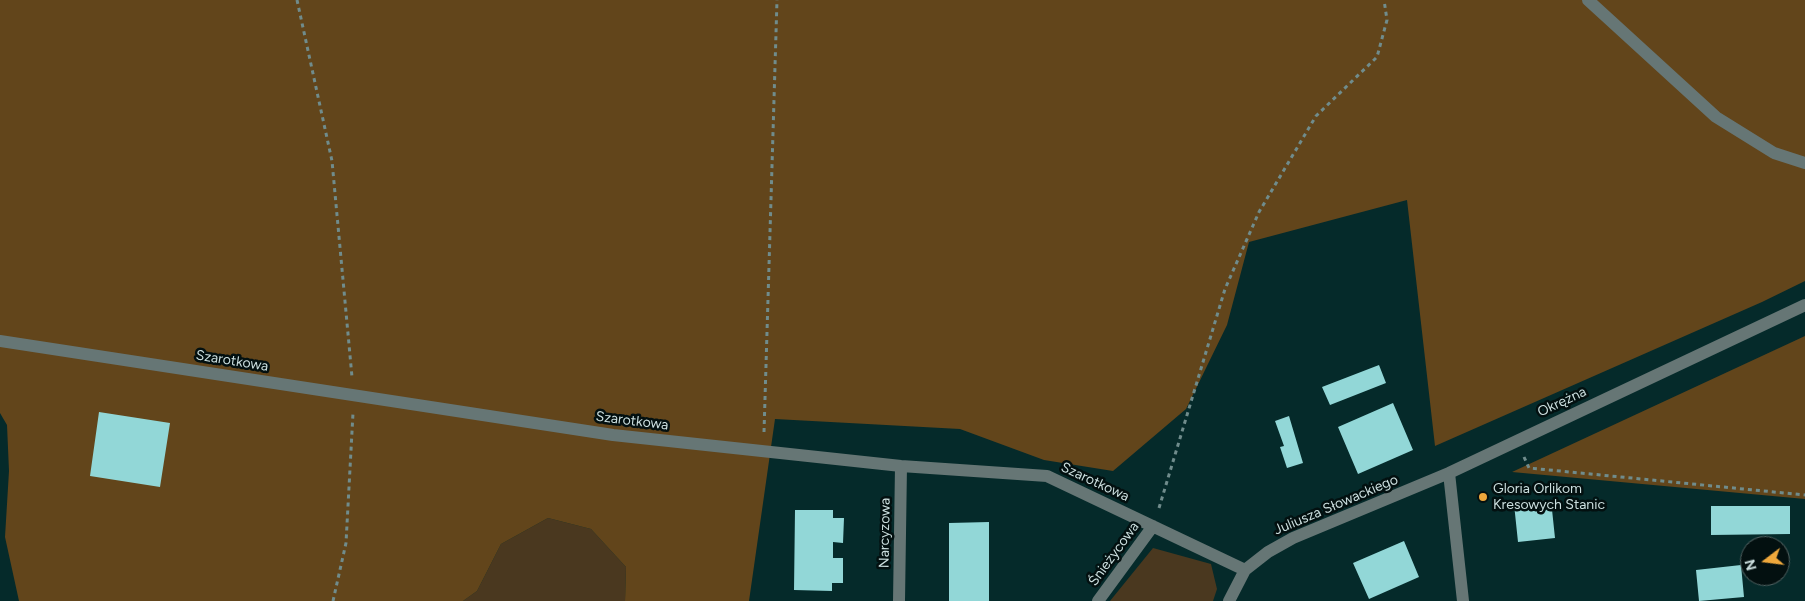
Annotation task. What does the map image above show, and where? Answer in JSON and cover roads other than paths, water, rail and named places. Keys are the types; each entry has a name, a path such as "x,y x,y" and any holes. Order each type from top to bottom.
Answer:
{"street":[{"path":"1588,0 1716,117 1774,153 1805,163"},
{"name":"Okrężna","path":"1449,473 1805,305"},
{"name":"Szarotkowa","path":"0,341 613,435 901,466 1047,476 1245,570"},
{"name":"Narcyzowa","path":"899,601 901,466"},
{"path":"1449,473 1463,601"},
{"name":"Juliusza Słowackiego","path":"1229,601 1245,570 1268,552 1293,538 1449,473"},
{"name":"Śnieżycowa","path":"1098,601 1154,526"}],"place":[{"name":"Gloria Orlikom Kresowych Stanic","path":"1483,497"}]}
